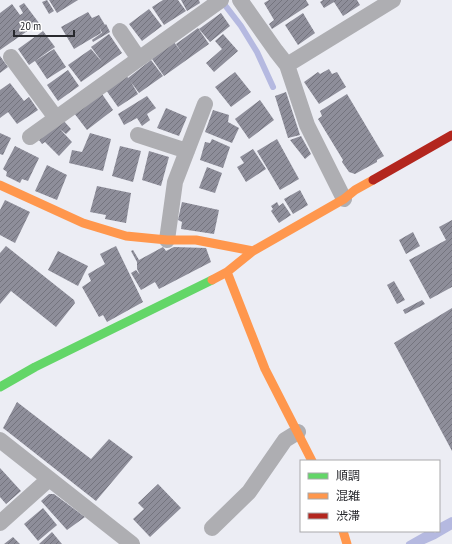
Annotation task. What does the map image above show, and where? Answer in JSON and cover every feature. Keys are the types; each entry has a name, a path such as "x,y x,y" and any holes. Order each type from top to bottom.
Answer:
{"street":[{"path":"287,65 393,0"},
{"path":"30,137 219,1"},
{"path":"243,1 287,65 307,125 344,199"},
{"path":"120,31 139,59"},
{"path":"12,57 56,118"},
{"path":"167,240 175,182 205,104"},
{"path":"138,135 187,151"},
{"path":"0,388 35,367 227,272 253,251 344,199 355,190 452,135"},
{"path":"0,185 90,226 126,236 167,240 196,240 253,251"},
{"path":"227,272 265,369 312,460"},
{"path":"212,528 249,492 285,440 298,432"},
{"path":"0,440 132,544"},
{"path":"0,523 49,480"},
{"path":"343,532 347,544"}],"building":[{"path":"47,0 54,11 49,14 42,2"},
{"path":"49,0 78,0 57,13"},
{"path":"163,0 178,0 186,11 164,25 152,7"},
{"path":"181,0 199,0 200,3 187,11"},
{"path":"269,0 306,0 309,5 272,29 269,24 274,20 264,3"},
{"path":"323,0 357,0 360,5 343,16 334,2 324,8 320,2"},
{"path":"24,3 39,23 0,50 0,13 12,4 20,15 23,13 19,6"},
{"path":"149,9 162,26 142,41 129,24"},
{"path":"88,12 92,18 99,15 110,32 93,42 92,40 102,33 100,28 101,33 74,49 61,27"},
{"path":"221,13 230,26 210,42 199,29"},
{"path":"303,13 315,33 298,45 285,25"},
{"path":"198,28 209,44 164,76 152,59 174,42 184,56 176,44"},
{"path":"43,31 55,47 29,65 18,49"},
{"path":"109,34 122,53 81,82 68,65 91,49 103,63 91,47"},
{"path":"223,34 238,51 214,72 206,63 222,49 215,41"},
{"path":"54,49 66,67 47,79 35,61"},
{"path":"0,56 8,67 0,73"},
{"path":"151,60 163,76 139,93 131,82 138,94 118,107 106,90 127,76 128,78"},
{"path":"329,69 332,74 337,72 346,87 319,104 304,82 318,72 320,74"},
{"path":"68,70 79,86 58,101 47,85"},
{"path":"235,72 251,92 231,107 215,87"},
{"path":"10,83 24,101 29,97 38,110 17,124 8,112 0,118 0,90"},
{"path":"286,92 300,135 288,138 275,96"},
{"path":"102,94 113,110 87,130 74,113"},
{"path":"347,94 384,156 377,160 377,162 355,174 349,172 342,162 343,160 318,119 322,116 320,111"},
{"path":"147,96 156,108 147,114 150,120 142,126 137,118 124,125 118,114"},
{"path":"260,100 274,120 249,139 235,119"},
{"path":"166,108 187,117 179,136 157,128"},
{"path":"213,110 229,115 228,122 239,128 232,143 205,132"},
{"path":"63,120 71,129 66,134 60,129 72,142 59,156 45,142 42,144 39,140"},
{"path":"0,133 11,138 3,155 0,154"},
{"path":"90,133 111,139 103,171 69,163 72,150 82,152"},
{"path":"301,136 311,154 305,159 290,140"},
{"path":"212,139 230,147 223,168 200,160 205,142 210,143"},
{"path":"277,139 299,179 280,190 257,151"},
{"path":"15,146 39,158 28,181 22,179 20,183 6,176 7,172 3,169"},
{"path":"120,146 141,151 133,182 112,176"},
{"path":"253,149 266,169 246,182 237,167 244,163 240,157"},
{"path":"149,151 169,157 161,186 142,180"},
{"path":"47,165 67,175 57,200 35,191"},
{"path":"207,167 222,173 215,193 199,188"},
{"path":"97,186 131,193 126,223 105,219 106,215 90,212"},
{"path":"300,190 308,205 293,214 284,199"},
{"path":"5,200 30,212 15,243 0,235 0,210"},
{"path":"182,202 219,210 214,234 181,229 182,222 178,220"},
{"path":"277,202 279,206 283,203 291,215 279,223 271,211 273,209 271,206"},
{"path":"452,220 452,287 430,299 409,260 446,240 439,227"},
{"path":"413,232 420,246 406,254 399,240"},
{"path":"6,246 74,300 75,303 56,327 11,291 0,304 0,253"},
{"path":"116,246 143,302 107,322 103,315 99,317 82,287 91,281 88,274 105,264 100,254"},
{"path":"163,247 166,251 174,247 206,248 211,262 159,289 155,282 141,290 131,273 136,270 140,275 137,269 137,262 131,251 133,250 139,260"},
{"path":"58,251 88,266 78,286 48,270"},
{"path":"394,281 405,300 397,304 387,285"},
{"path":"422,300 425,304 405,314 403,310"},
{"path":"452,308 452,451 394,343"},
{"path":"17,402 91,459 109,439 133,457 96,501 3,428"},
{"path":"0,468 21,491 6,504 0,497"},
{"path":"158,484 181,508 150,537 133,519 144,509 138,503"},
{"path":"49,494 54,494 85,517 67,530 41,501"},
{"path":"43,508 57,525 38,541 24,524"},
{"path":"52,532 62,544 39,544"},
{"path":"13,537 20,544 4,544"}],"waterway":[{"path":"221,0 241,26 257,52 273,87"},
{"path":"440,526 452,520"},
{"path":"417,544 452,526"},
{"path":"409,544 430,532"}],"traffic: fast":[{"path":"0,387 35,367 212,280"}],"traffic: slow":[{"path":"212,280 227,272 253,251 344,199 355,190 373,180"},
{"path":"0,185 83,223 126,236 167,240 196,240 253,251"},
{"path":"227,272 265,369 311,460"},
{"path":"343,532 347,544"}],"traffic: jam":[{"path":"373,180 452,135"}]}
